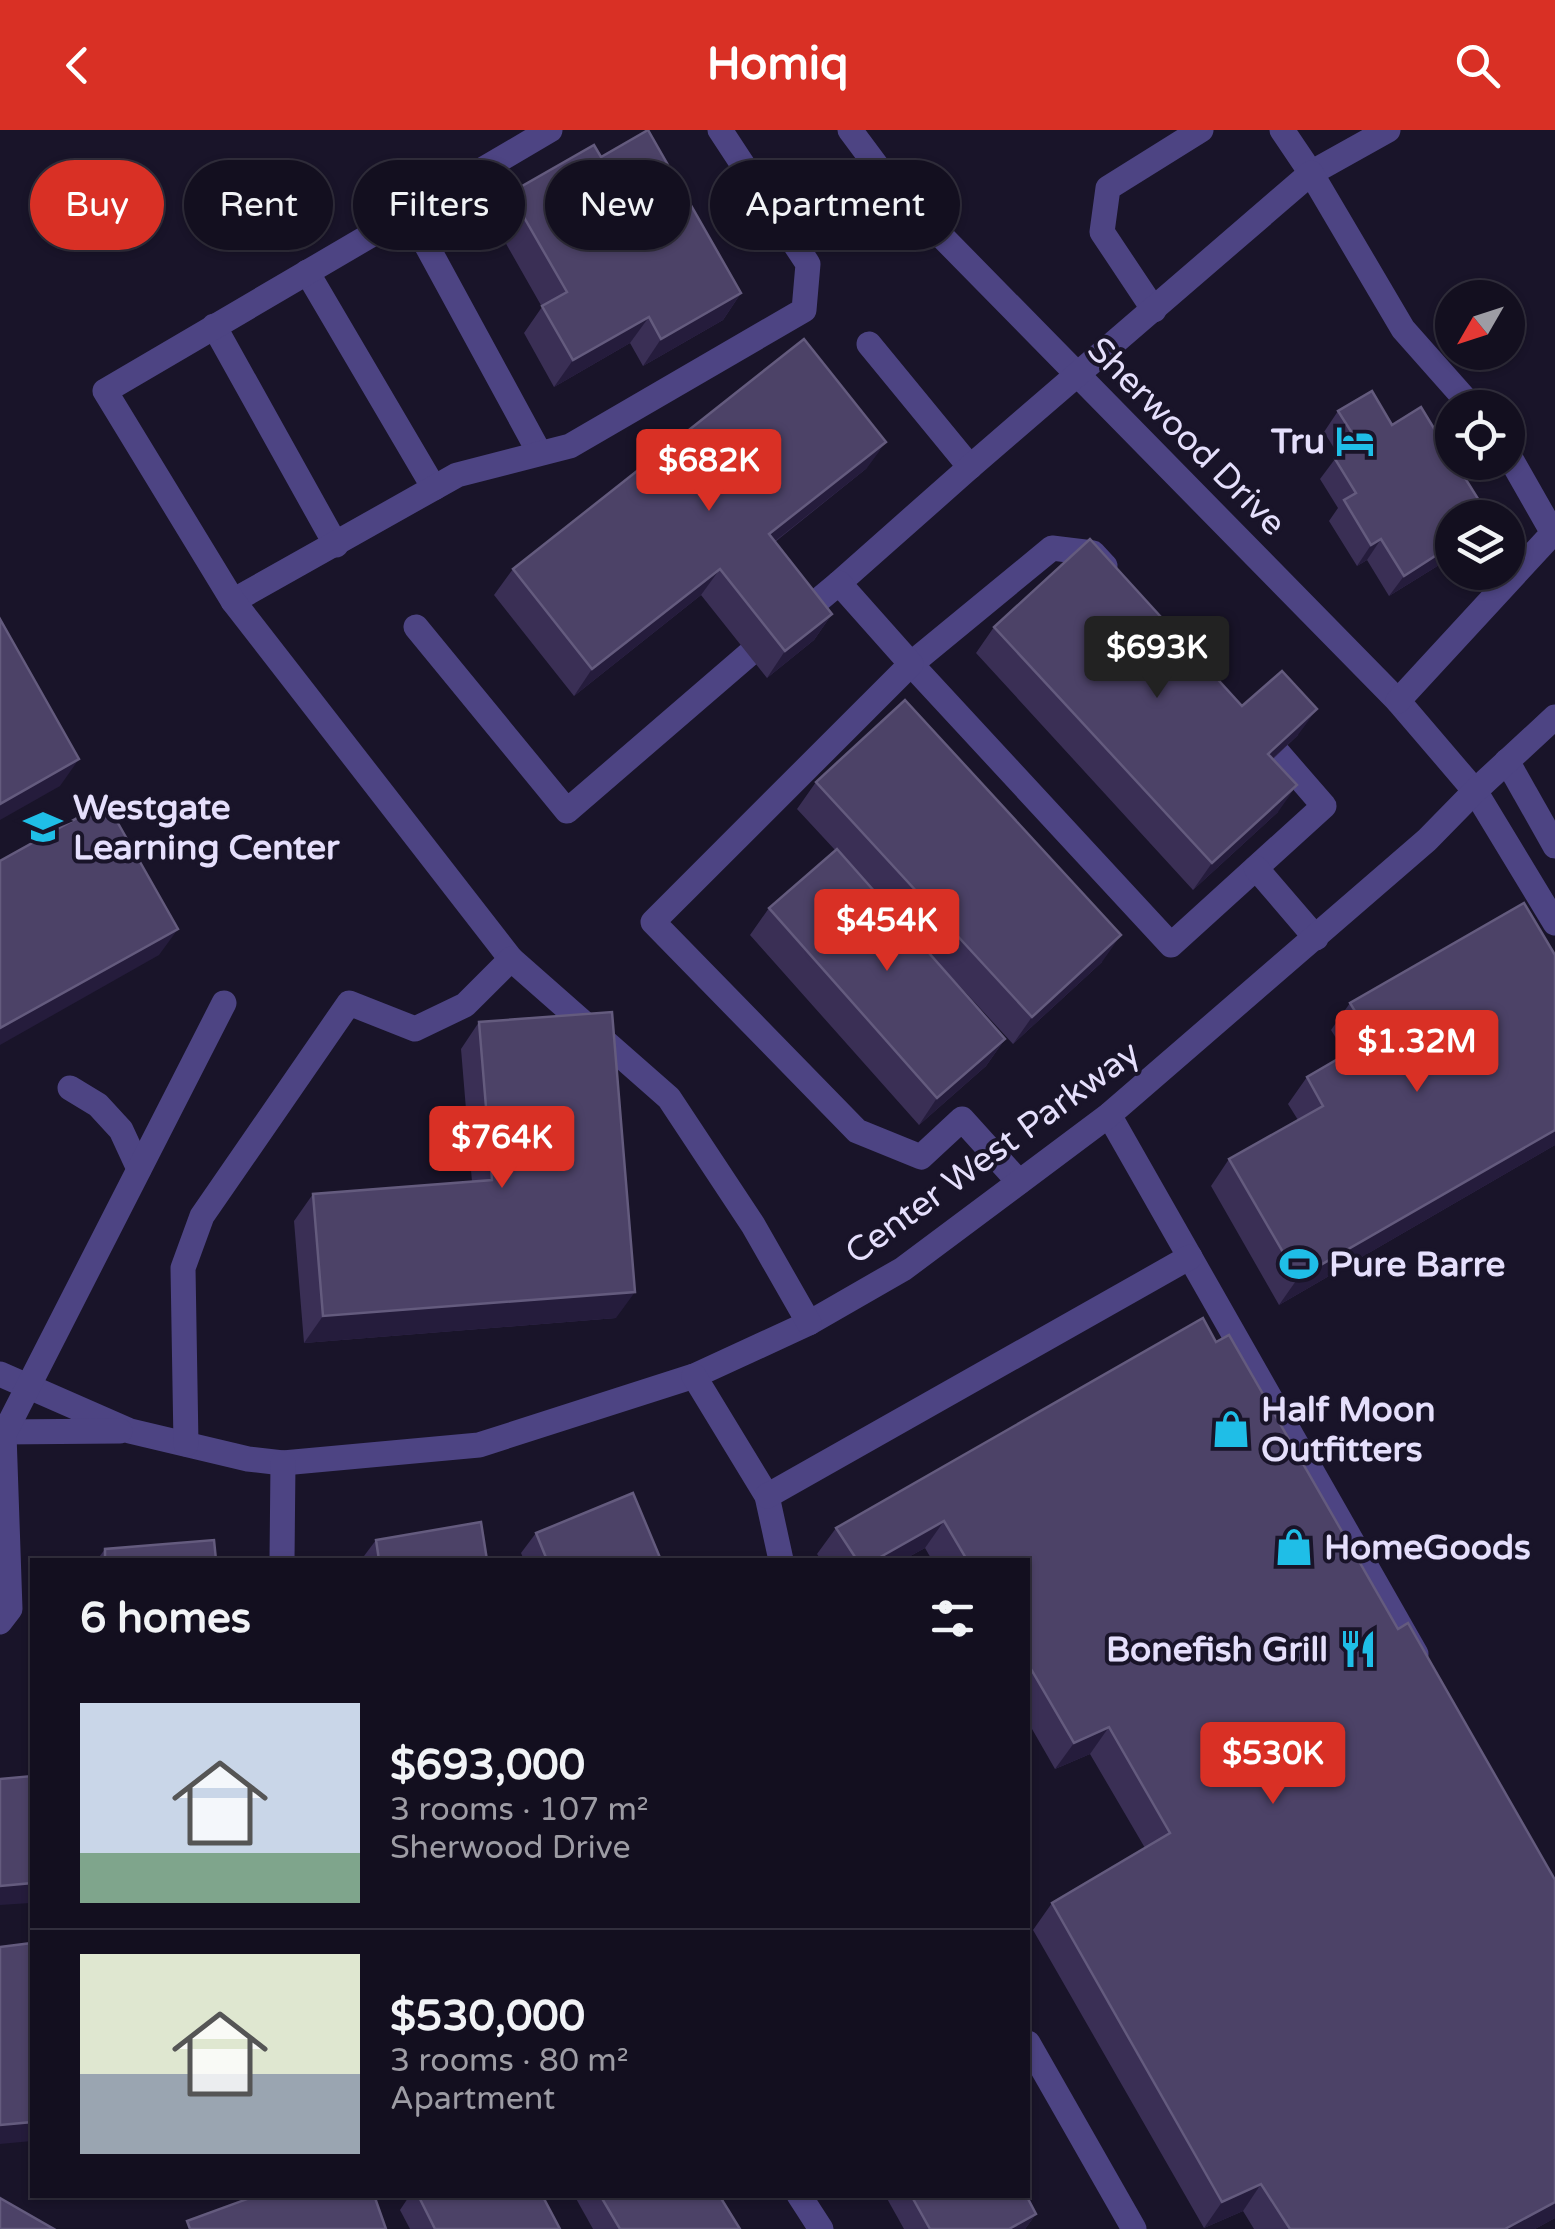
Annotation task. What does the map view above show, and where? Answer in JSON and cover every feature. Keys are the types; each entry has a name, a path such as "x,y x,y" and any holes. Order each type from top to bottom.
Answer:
{"street":[{"path":"499,160 550,130"},
{"path":"233,601 457,475 570,446 804,310 808,264 720,130"},
{"name":"Sherwood Drive","path":"850,130 910,204 1398,701 1474,791 1555,923"},
{"path":"1154,310 1102,232 1108,188 1201,130"},
{"path":"1282,130 1312,173 1403,329 1457,390"},
{"path":"796,618 1312,173 1388,130"},
{"path":"353,245 105,391 233,601 511,959 669,1098 753,1225 809,1323"},
{"path":"429,250 539,452"},
{"path":"307,272 434,488"},
{"path":"214,326 336,544"},
{"path":"868,344 970,467"},
{"path":"1398,701 1553,534 1523,480"},
{"path":"1019,1182 962,1119 920,1157 856,1131 653,922 911,664 1052,548 1093,553 1118,580"},
{"path":"839,583 1171,945 1324,806 1278,753"},
{"path":"416,626 567,812 748,655"},
{"name":"Center West Parkway","path":"0,1374 130,1431 248,1459 283,1463 479,1445 694,1376 809,1323 903,1269 1109,1115 1427,840 1555,717"},
{"path":"1506,761 1555,846"},
{"path":"1256,868 1316,938"},
{"path":"186,1444 183,1268 202,1216 349,1002 415,1028 465,1005 511,959"},
{"path":"0,1622 10,1609 2,1433 224,1003"},
{"path":"70,1088 98,1105 122,1130 139,1168"},
{"path":"1109,1115 1426,1673"},
{"path":"767,1496 1190,1257"},
{"path":"694,1376 767,1496 780,1558"},
{"name":"Center West Parkway","path":"2,1433 130,1431"},
{"path":"282,1558 283,1463"},
{"path":"1030,2047 1134,2229"},
{"path":"801,2198 821,2229"}],"building":[{"path":"648,130 665,160 568,160 594,145 601,157"},
{"path":"545,173 545,250 690,250 690,204 710,239 710,250 716,250 741,293 661,339 649,317 573,360 542,306 567,292 525,219 525,184"},
{"path":"804,339 886,442 769,534 832,614 785,651 720,569 592,669 513,569"},
{"path":"1372,391 1392,425 1421,407 1435,430 1435,480 1466,480 1479,500 1435,500 1435,556 1404,576 1381,539 1371,545 1344,500 1356,493 1335,459 1359,444 1338,411"},
{"path":"1090,539 1242,706 1282,671 1317,709 1268,754 1297,785 1212,863 994,627"},
{"path":"0,619 79,759 0,804"},
{"path":"905,700 1121,935 1032,1017 816,782"},
{"path":"106,802 178,929 0,1028 0,861"},
{"path":"837,849 1005,1039 937,1098 769,908"},
{"path":"1524,903 1555,955 1555,1130 1298,1278 1229,1159 1323,1106 1307,1077 1372,1039 1350,1003"},
{"path":"612,1012 635,1292 323,1316 313,1194 492,1180 479,1022"},
{"path":"1203,1318 1216,1342 1229,1335 1398,1629 1408,1623 1555,1880 1555,2202 1505,2229 1290,2229 1261,2184 1222,2202 1052,1903 1170,1833 1109,1727 1074,1743 1030,1667 1030,1558 966,1558 944,1521 879,1558 856,1558 836,1528"},
{"path":"633,1493 660,1558 546,1558 536,1533"},
{"path":"481,1522 487,1558 379,1558 376,1540"},
{"path":"214,1540 216,1558 105,1558 105,1549"},
{"path":"30,1776 30,1883 0,1886 0,1779"},
{"path":"30,1943 30,2122 0,2125 0,1947"},
{"path":"0,2198 54,2229 0,2229"},
{"path":"250,2198 375,2198 386,2229 190,2229 187,2221"},
{"path":"420,2198 544,2198 560,2229 435,2229"},
{"path":"602,2198 721,2198 740,2229 620,2229"},
{"path":"913,2198 1028,2198 1036,2214 1009,2229 930,2229"}],"place":[{"name":"Tru","path":"1355,441"},
{"name":"Westgate Learning Center","path":"43,827"},
{"name":"Pure Barre","path":"1299,1264"},
{"name":"Half Moon Outfitters","path":"1231,1429"},
{"name":"HomeGoods","path":"1294,1547"},
{"name":"Bonefish Grill","path":"1358,1649"}]}
